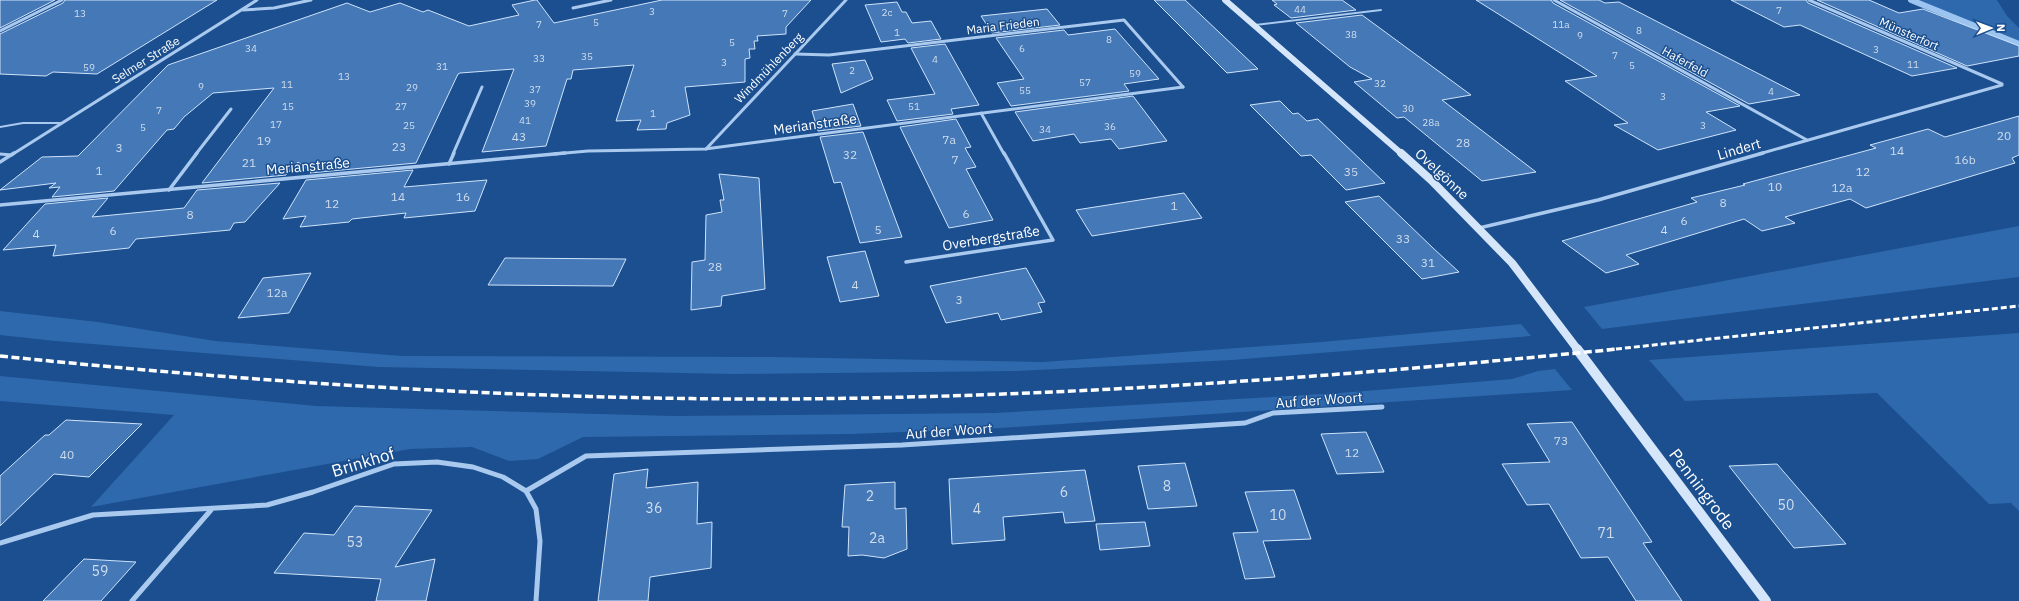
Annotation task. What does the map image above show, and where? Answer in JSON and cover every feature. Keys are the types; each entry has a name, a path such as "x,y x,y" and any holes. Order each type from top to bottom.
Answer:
{"main road":[{"name":"Ovelgönne","path":"1225,0 1368,123 1431,180 1480,228 1516,269 1612,396"},
{"name":"Penningrode","path":"1612,396 1766,601"}],"street":[{"path":"0,31 62,0"},
{"path":"242,10 258,0"},
{"name":"Selmer Straße","path":"0,162 242,10 274,8 311,0"},
{"path":"573,8 611,0"},
{"name":"Windmühlenberg","path":"705,149 846,0"},
{"name":"Haferfeld","path":"1554,0 1807,140"},
{"name":"Münsterfort","path":"1810,0 2002,84"},
{"name":"Maria Frieden","path":"795,54 829,55 1124,20 1184,86"},
{"name":"Lindert","path":"1480,228 1598,200 2002,84"},
{"path":"449,164 482,86"},
{"name":"Merianstraße","path":"0,205 588,151 705,149 1184,86"},
{"path":"169,190 231,108"},
{"name":"Overbergstraße","path":"906,262 1053,240 980,113"},
{"name":"Auf der Woort","path":"526,491 586,456 902,445 1245,423 1273,413 1382,407"},
{"name":"Brinkhof","path":"0,543 93,515 211,510 267,505 313,492 394,464 437,462 473,467 503,477 526,491 536,509 540,541 536,601"},
{"path":"132,601 211,510"}],"lane":[{"path":"1253,25 1381,10"},
{"path":"0,127 15,122 31,121 62,123"},
{"path":"0,154 12,155"}],"shaded area":[{"path":"1918,0 1997,0 2007,16 2019,28 2019,41"},
{"path":"2019,226 2019,277 1602,329 1584,307"},
{"path":"0,311 98,322 215,341 402,356 771,357 1043,362 1321,342 1521,324 1531,336 1232,360 1017,371 731,374 379,367 55,341 0,335"},
{"path":"2019,333 2019,511 2011,503 1989,504 1877,393 1685,401 1649,360"},
{"path":"1555,369 1572,390 984,429 851,434 583,437 538,459 509,461 472,447 410,449 91,507 174,415 0,401 0,376 316,406 673,416 995,413 1340,393 1512,379 1538,371"}],"building":[{"path":"0,0 55,0 0,28"},
{"path":"65,0 217,0 97,74 53,72 46,76 0,74 0,34 63,3"},
{"path":"537,0 554,23 662,0 811,0 786,27 786,34 757,36 758,41 754,41 755,49 749,49 750,58 745,59 745,82 685,87 690,115 667,123 666,129 637,130 641,120 616,121 634,65 573,70 571,79 567,79 546,146 482,152 514,69 460,73 458,74 416,163 310,173 311,172 298,162 286,175 202,183 274,88 213,93 184,117 174,129 167,130 114,191 52,197 60,187 49,188 56,183 0,190 42,157 78,156 168,65 347,3 370,12 400,3 423,12 428,10 469,26 519,15 512,5"},
{"path":"1154,0 1185,0 1258,69 1227,73"},
{"path":"1272,0 1342,0 1356,10 1291,18 1274,5 1277,4"},
{"path":"1476,0 1551,0 1553,3 1740,106 1706,112 1736,130 1658,150 1614,125 1628,123 1565,81 1597,76"},
{"path":"1560,0 1599,0 1605,3 1619,2 1800,95 1749,104"},
{"path":"1731,0 1806,0 1808,3 1957,68 1912,76 1800,25 1784,27"},
{"path":"1817,0 1869,0 1899,13 1923,9 2019,46 2019,56 1967,66"},
{"path":"897,2 902,12 906,12 912,23 931,21 941,39 908,43 905,39 881,42 865,5"},
{"path":"1047,9 1060,25 992,33 981,16"},
{"path":"1362,15 1471,95 1442,100 1536,172 1482,181 1404,117 1397,118 1354,82 1372,79 1350,67 1296,23"},
{"path":"1115,29 1159,79 1124,84 1129,91 1011,106 997,83 1024,79 996,38 1064,30 1068,35"},
{"path":"945,44 979,105 951,109 953,114 897,121 887,100 935,94 911,48"},
{"path":"865,60 873,79 841,93 832,64"},
{"path":"1133,96 1167,141 1119,149 1111,139 1080,143 1074,134 1033,141 1015,112"},
{"path":"1280,101 1293,114 1298,113 1307,121 1318,119 1385,183 1346,190 1311,155 1301,156 1250,105"},
{"path":"853,104 861,126 818,131 812,111"},
{"path":"2019,116 2019,155 2012,158 2015,163 1866,208 1850,199 1785,217 1795,223 1762,231 1744,219 1626,255 1639,264 1606,273 1562,241 1697,202 1691,198 1745,185 1743,184 1876,148 1870,145 1928,129 1945,137"},
{"path":"956,119 971,147 965,148 976,167 966,169 993,220 949,228 900,127"},
{"path":"863,132 902,237 860,243 841,182 834,183 820,137"},
{"path":"413,170 404,187 487,180 475,211 404,218 406,213 352,219 349,222 300,227 306,216 283,219 306,180"},
{"path":"719,174 759,178 765,289 722,296 721,306 691,310 692,262 705,260 706,215 722,212 720,200 724,200"},
{"path":"280,183 245,222 234,223 230,230 136,239 129,248 53,256 56,245 3,250 45,204 108,198 92,217 184,208 197,190"},
{"path":"1184,193 1202,218 1092,236 1076,210"},
{"path":"1379,196 1459,272 1422,279 1345,202"},
{"path":"865,251 879,296 840,302 827,257"},
{"path":"505,258 626,259 613,286 488,285"},
{"path":"1026,268 1045,302 1038,303 1042,312 1001,320 998,313 946,323 930,286"},
{"path":"311,273 289,313 238,318 263,278"},
{"path":"66,420 142,424 89,477 54,474 0,526 0,476 45,435 49,435"},
{"path":"1572,422 1652,542 1643,543 1682,601 1636,601 1608,557 1581,558 1549,504 1527,505 1502,464 1550,462 1527,424"},
{"path":"1366,432 1384,472 1337,474 1321,434"},
{"path":"1185,463 1197,506 1148,509 1138,466"},
{"path":"1777,464 1846,544 1794,548 1729,466"},
{"path":"648,469 646,488 698,482 697,524 712,522 711,568 650,577 648,601 598,601 614,474"},
{"path":"1085,470 1095,521 1065,523 1063,512 1003,517 1005,540 952,544 949,479"},
{"path":"895,482 895,509 906,508 907,549 884,558 862,555 848,556 849,527 842,527 845,485"},
{"path":"1294,490 1311,539 1263,541 1275,577 1245,579 1233,533 1258,532 1245,492"},
{"path":"355,506 432,510 395,567 435,559 426,601 376,601 381,579 274,573 304,533 334,535"},
{"path":"1145,522 1150,546 1100,550 1096,524"},
{"path":"84,559 136,562 101,601 43,601"}],"waterway":[{"path":"1911,0 2019,44"}],"railway":[{"path":"1610,350 2019,306"},
{"path":"1610,350 1617,349"},
{"path":"0,356 98,366 295,382 394,388 492,393 689,399 788,399 996,394 1204,384 1307,377 1610,350"}]}
